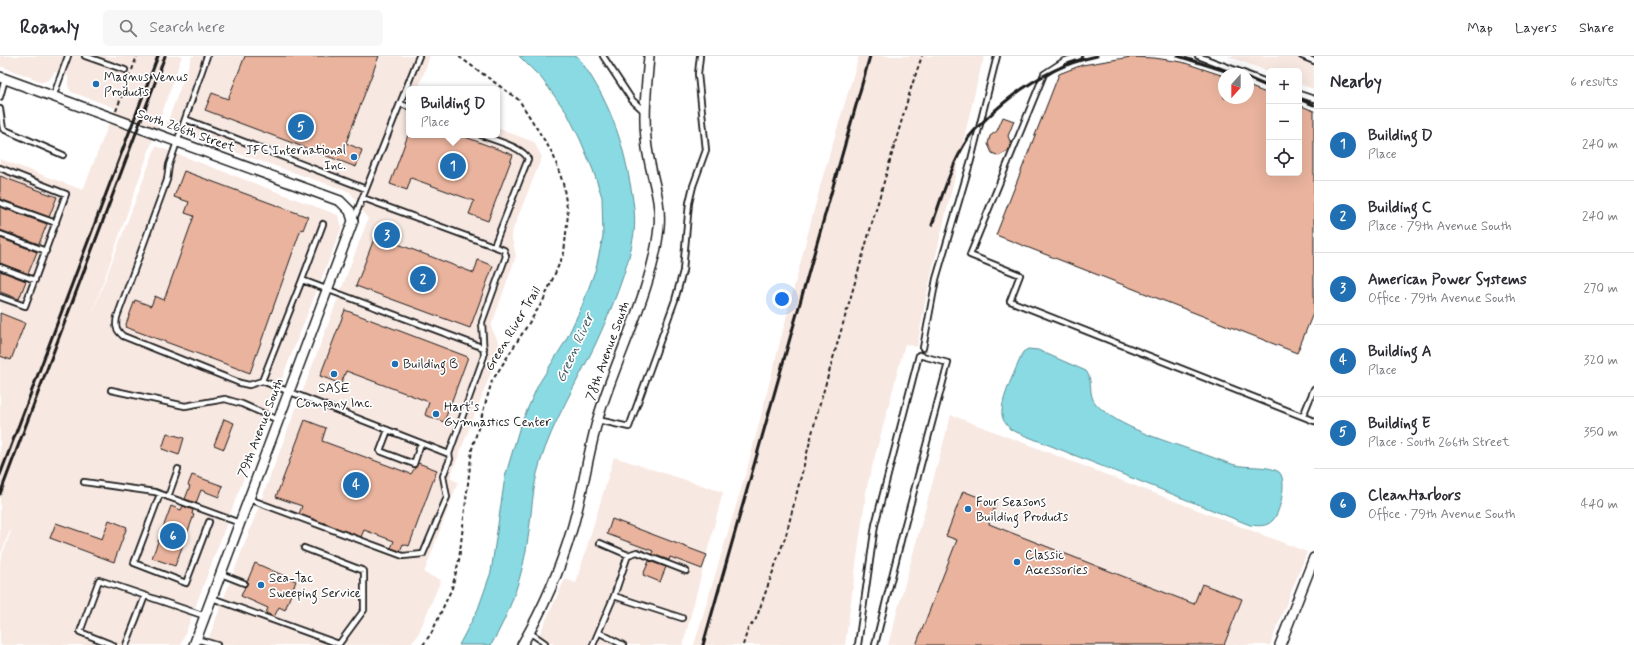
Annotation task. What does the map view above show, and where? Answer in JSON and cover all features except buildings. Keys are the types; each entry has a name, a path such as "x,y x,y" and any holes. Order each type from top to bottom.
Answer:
{"street":[{"name":"78th Avenue South","path":"522,645 554,579 572,528 598,420 646,284 658,233 660,211 649,162 645,112 650,56"},
{"name":"South 266th Street","path":"2,78 340,201 350,211 353,221"},
{"name":"79th Avenue South","path":"195,642 353,221"},
{"path":"1280,645 1314,558"}],"lane":[{"path":"53,97 68,56"},
{"path":"85,56 125,70"},
{"path":"207,56 169,165 167,180 117,317 115,325 117,331 123,336 240,383 249,385 262,381 449,454"},
{"path":"408,86 420,56"},
{"path":"603,56 632,100 645,112"},
{"path":"598,420 629,427 675,300 683,271 689,204 693,186 706,150 698,74 700,56"},
{"path":"923,348 936,279 971,160 997,56"},
{"path":"1079,56 1064,61 1044,74 970,255 1020,275 1010,301 1314,420"},
{"path":"1198,56 1231,68"},
{"path":"1302,56 1314,61"},
{"path":"1254,77 1266,82"},
{"path":"0,97 2,78"},
{"path":"353,221 406,90"},
{"path":"1302,95 1314,99"},
{"path":"400,104 406,106"},
{"path":"0,109 3,129 63,155"},
{"path":"185,119 366,189"},
{"path":"489,138 520,150 526,154 528,159 494,246"},
{"path":"0,168 66,194 25,306 0,297"},
{"path":"249,499 402,556 423,554 447,497 443,476 450,459 449,454 482,365 484,348 482,322 506,256 504,250 363,198"},
{"path":"0,203 56,223"},
{"path":"262,381 323,224"},
{"path":"0,234 46,251"},
{"path":"0,267 35,280"},
{"path":"302,280 484,348"},
{"path":"858,645 875,525 919,355 948,363 903,532 875,645"},
{"path":"1303,416 1314,389"},
{"path":"111,390 185,406 225,399 242,404 278,420"},
{"path":"388,430 380,451 414,464 422,443"},
{"path":"168,496 178,469"},
{"path":"84,482 168,496 240,523"},
{"path":"160,494 134,563 186,583 209,522"},
{"path":"600,543 628,555 637,552 686,571"},
{"path":"212,598 339,644 364,610 364,571 304,548"},
{"path":"594,645 614,596 628,555"},
{"path":"221,574 244,583"},
{"path":"113,645 80,632 99,580 205,616"},
{"path":"126,645 145,596"},
{"path":"614,596 682,618"},
{"path":"529,632 546,644"},
{"path":"600,633 623,645"},
{"path":"195,642 217,645"}],"path":[{"path":"114,118 137,56"},
{"name":"Green River Trail","path":"458,56 500,86"},
{"path":"743,645 748,629 756,619 786,535 817,414 911,88 922,56"},
{"name":"Green River Trail","path":"423,645 432,632 452,588 458,560 472,449 492,381 543,301 564,253 568,214 563,184 553,154 519,100 500,86"}],"shaded area":[{"path":"0,56 182,56 91,317 156,146 338,215 342,227 269,411 181,645 0,645 0,561 11,531 10,530 0,556 0,159 83,190 115,108 71,92 68,86 68,76 55,72 50,79 43,82 0,66"},
{"path":"192,56 430,56 419,86 406,86 406,138 500,138 500,129 534,142 542,157 511,234 516,256 491,327 501,347 450,478 458,482 424,573 441,580 417,637 410,645 206,645 368,219 350,192 165,128"},
{"path":"859,56 985,56 981,67 927,293 917,347 905,344 867,486 845,645 694,645 748,466 822,179"},
{"path":"1228,56 1314,56 1314,89 1302,85 1302,68 1266,68 1266,71"},
{"path":"951,415 1307,552 1270,645 888,645"},
{"path":"614,457 723,492 683,645 555,645 539,635 565,579 576,583"}],"water":[{"name":"Green River","path":"519,56 577,56 587,70 611,116 627,166 635,220 634,233 624,274 613,303 596,343 558,417 545,447 537,472 523,566 510,607 491,645 459,645 478,609 491,572 505,477 520,426 538,385 565,342 582,306 596,268 603,236 602,197 580,139 567,113 542,79"},
{"path":"1028,349 1038,350 1086,371 1090,379 1093,400 1096,404 1129,427 1156,438 1235,465 1270,468 1279,472 1282,476 1283,489 1276,516 1271,522 1265,525 1250,525 1011,430 1003,419 1002,414 1004,398 1023,352"}],"railway":[{"path":"0,475 158,56"},
{"path":"0,494 165,56"},
{"path":"703,645 870,56"},
{"path":"932,225 947,181 961,150 971,134 1011,97 1038,79 1066,65 1097,56"},
{"path":"1178,56 1218,69"},
{"path":"1254,81 1266,86"},
{"path":"1302,100 1314,105"}],"place":[{"name":"Magnus Venus Products","path":"96,84"},
{"name":"Building E","path":"301,127"},
{"name":"JFC International Inc.","path":"354,157"},
{"name":"Building D","path":"453,166"},
{"name":"American Power Systems","path":"387,235"},
{"name":"Building C","path":"423,279"},
{"name":"Building B","path":"395,364"},
{"name":"SASE Company Inc.","path":"334,374"},
{"name":"Hart's Gymnastics Center","path":"436,414"},
{"name":"Building A","path":"356,485"},
{"name":"Four Seasons Building Products","path":"968,509"},
{"name":"CleanHarbors","path":"173,536"},
{"name":"Classic Accessories","path":"1017,562"},
{"name":"Sea-Tac Sweeping Service","path":"261,585"}]}
